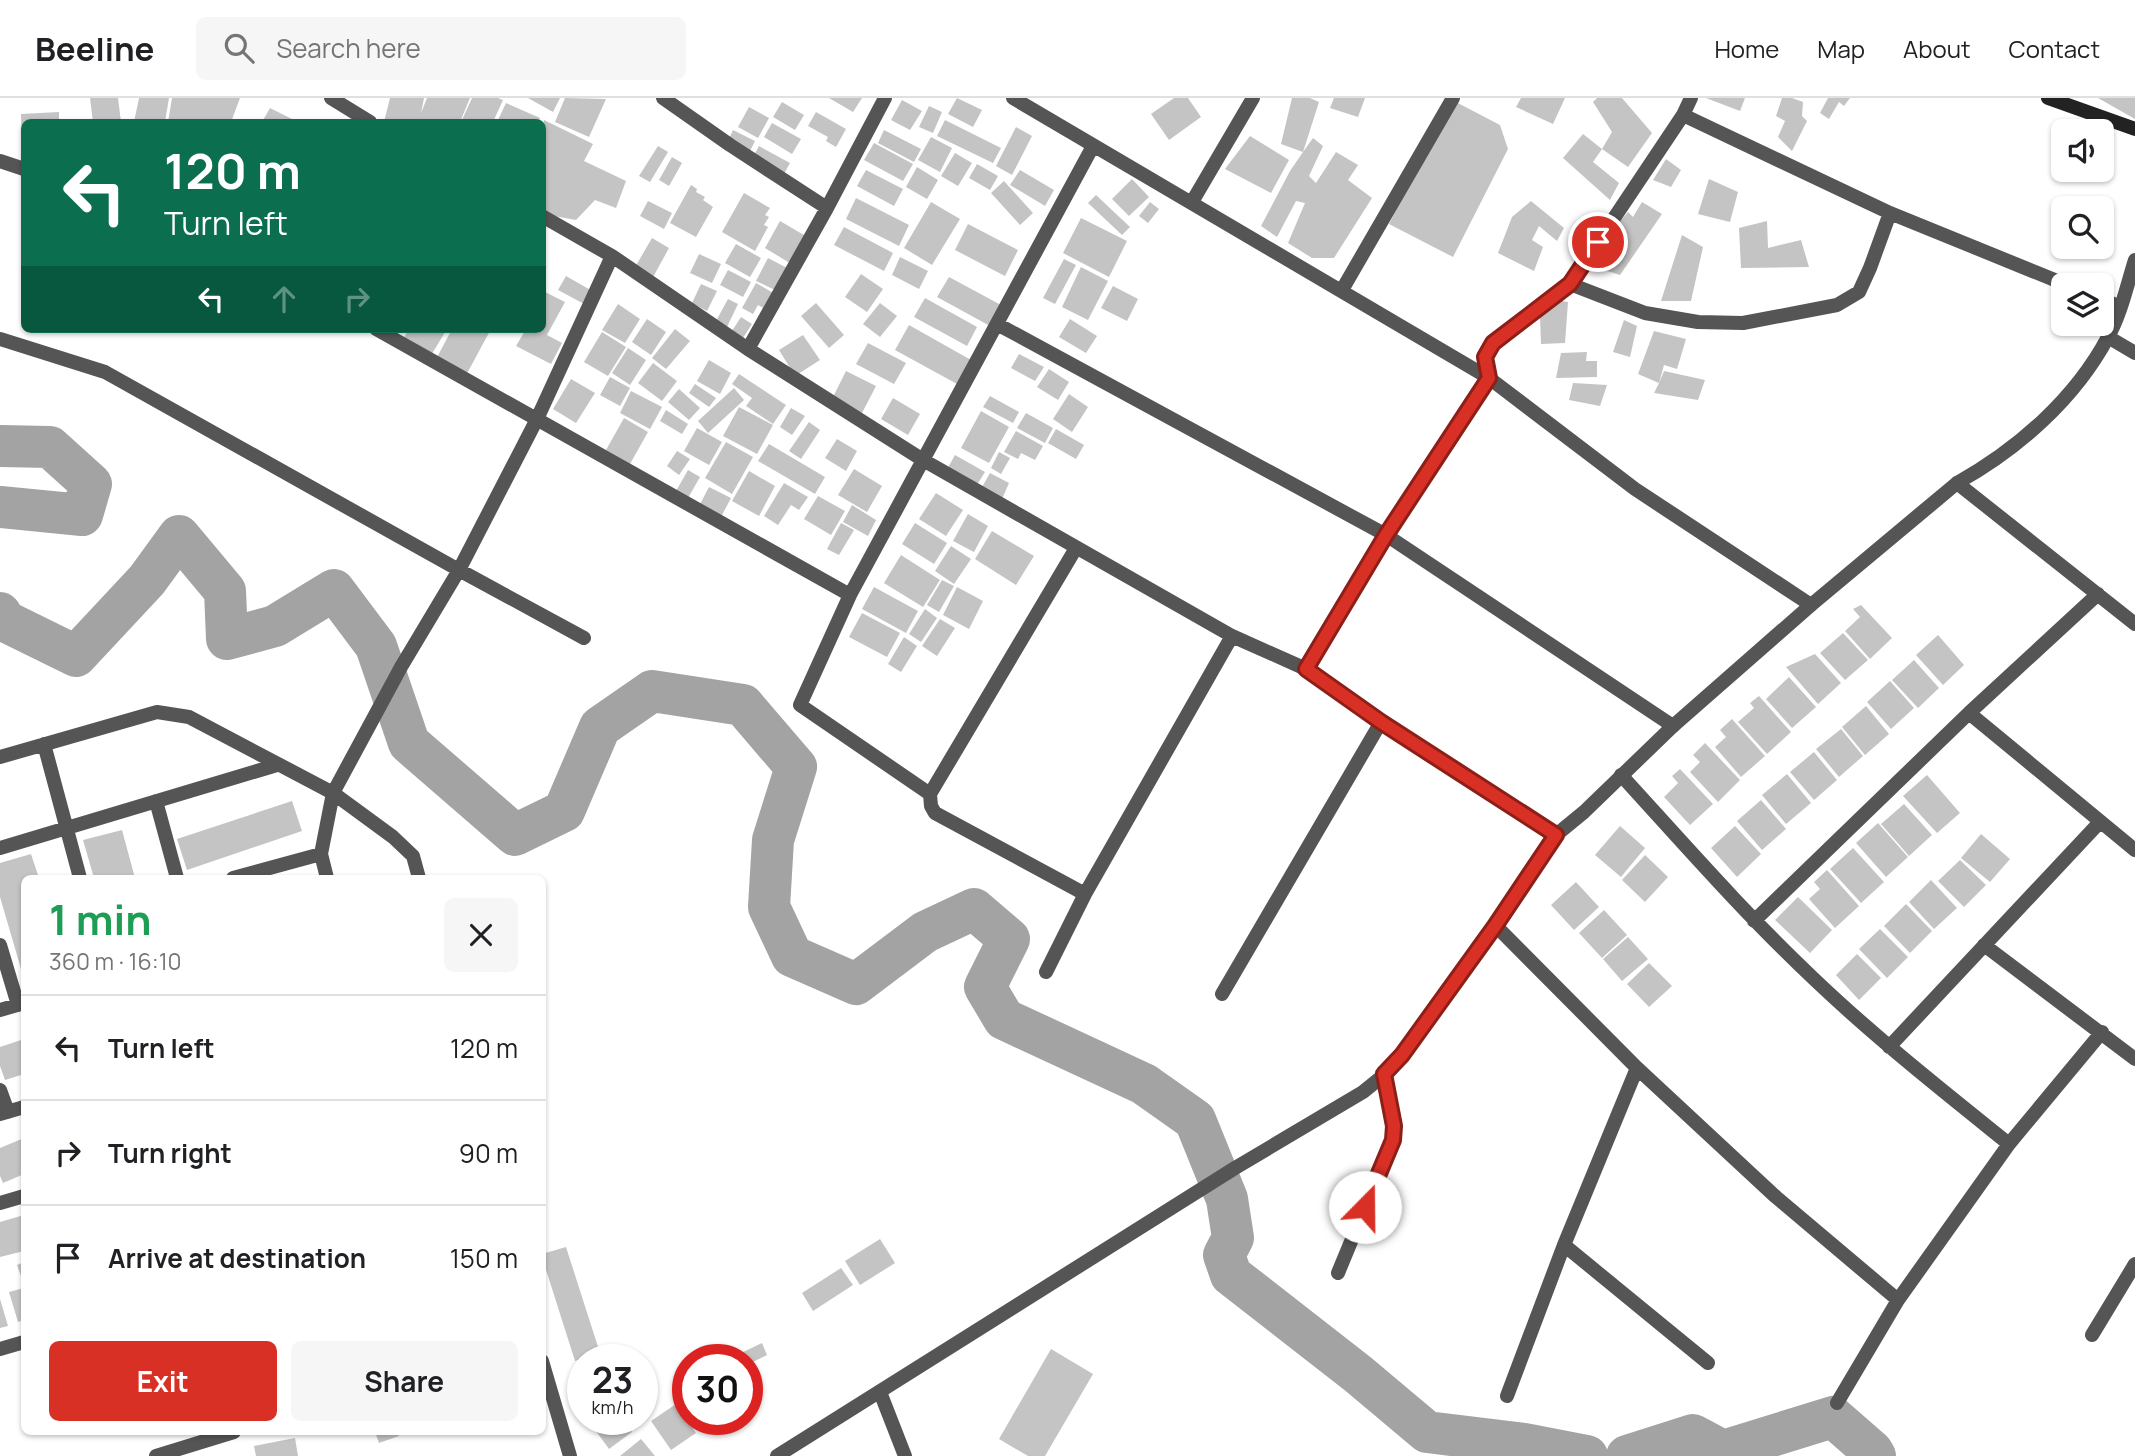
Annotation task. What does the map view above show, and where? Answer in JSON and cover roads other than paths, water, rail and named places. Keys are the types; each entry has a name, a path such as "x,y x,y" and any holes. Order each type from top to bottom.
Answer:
{"main road":[{"path":"2048,98 2135,129"}],"street":[{"path":"331,98 365,119"},
{"path":"663,98 827,208"},
{"path":"748,349 885,98"},
{"path":"1013,98 1489,378 1635,489 1811,605"},
{"path":"1192,202 1253,98"},
{"path":"1342,290 1453,98"},
{"path":"1306,669 1386,535 1489,378 1485,357 1493,343 1570,284 1683,115 1691,98"},
{"path":"1683,115 1890,212 2051,278"},
{"path":"930,794 800,705 850,595 1093,146"},
{"path":"0,161 21,168"},
{"path":"1570,284 1645,313 1698,323 1743,323 1837,305 1859,292 1890,212"},
{"path":"546,218 612,256 748,349 923,460 1232,636 1306,669 1381,722 1556,835"},
{"path":"326,875 321,854 333,793 401,667 459,570 537,419 612,256"},
{"path":"777,1456 1235,1168 1363,1092 1384,1074 1402,1055 1495,926 1556,835 1584,812 1673,726 1811,605 1957,483 1982,469 2035,428 2070,393 2108,337 2135,260"},
{"path":"2114,304 2120,307"},
{"path":"998,324 1386,535 1673,726"},
{"path":"383,333 850,595"},
{"path":"2108,337 2135,353"},
{"path":"0,339 105,372 584,638"},
{"path":"1957,483 2135,624"},
{"path":"1076,548 930,794 935,813 1085,894"},
{"path":"1754,921 1969,713 2098,594"},
{"path":"1046,972 1085,894 1232,636"},
{"path":"0,757 157,712 189,717 333,793 393,837 413,856 418,875"},
{"path":"1969,713 2135,850"},
{"path":"1222,994 1381,722"},
{"path":"44,744 79,875"},
{"path":"0,848 276,765"},
{"path":"1621,775 1754,921 1816,981 1889,1047 2009,1144"},
{"path":"156,801 176,875"},
{"path":"1889,1047 2099,823"},
{"path":"244,875 321,854"},
{"path":"1495,926 1637,1068 1776,1197 1898,1300"},
{"path":"0,945 21,1004 0,1010"},
{"path":"1984,945 2135,1059"},
{"path":"1837,1404 1898,1300 2009,1144 2102,1032"},
{"path":"1507,1396 1564,1245 1637,1068"},
{"path":"1338,1273 1393,1140 1394,1126 1384,1074"},
{"path":"0,1090 4,1113 21,1108"},
{"path":"0,1203 21,1197"},
{"path":"1564,1245 1708,1363"},
{"path":"2092,1335 2135,1264"},
{"path":"0,1349 21,1343"},
{"path":"546,1375 570,1456"},
{"path":"880,1392 905,1456"},
{"path":"156,1456 224,1435"}],"waterway":[{"path":"0,446 50,447 91,484 82,515 0,507"},
{"path":"0,613 5,621 76,656 147,580 179,536 225,591 227,639 275,626 334,590 376,646 409,743 515,835 564,811 600,727 652,691 743,705 796,767 773,840 769,907 792,956 856,984 925,932 974,909 1009,939 985,987 1004,1019 1144,1084 1195,1120 1227,1199 1233,1238 1224,1255 1231,1275 1358,1374 1427,1432 1525,1444 1587,1456"},
{"path":"1627,1456 1693,1435 1723,1451 1833,1417 1875,1456"}]}
